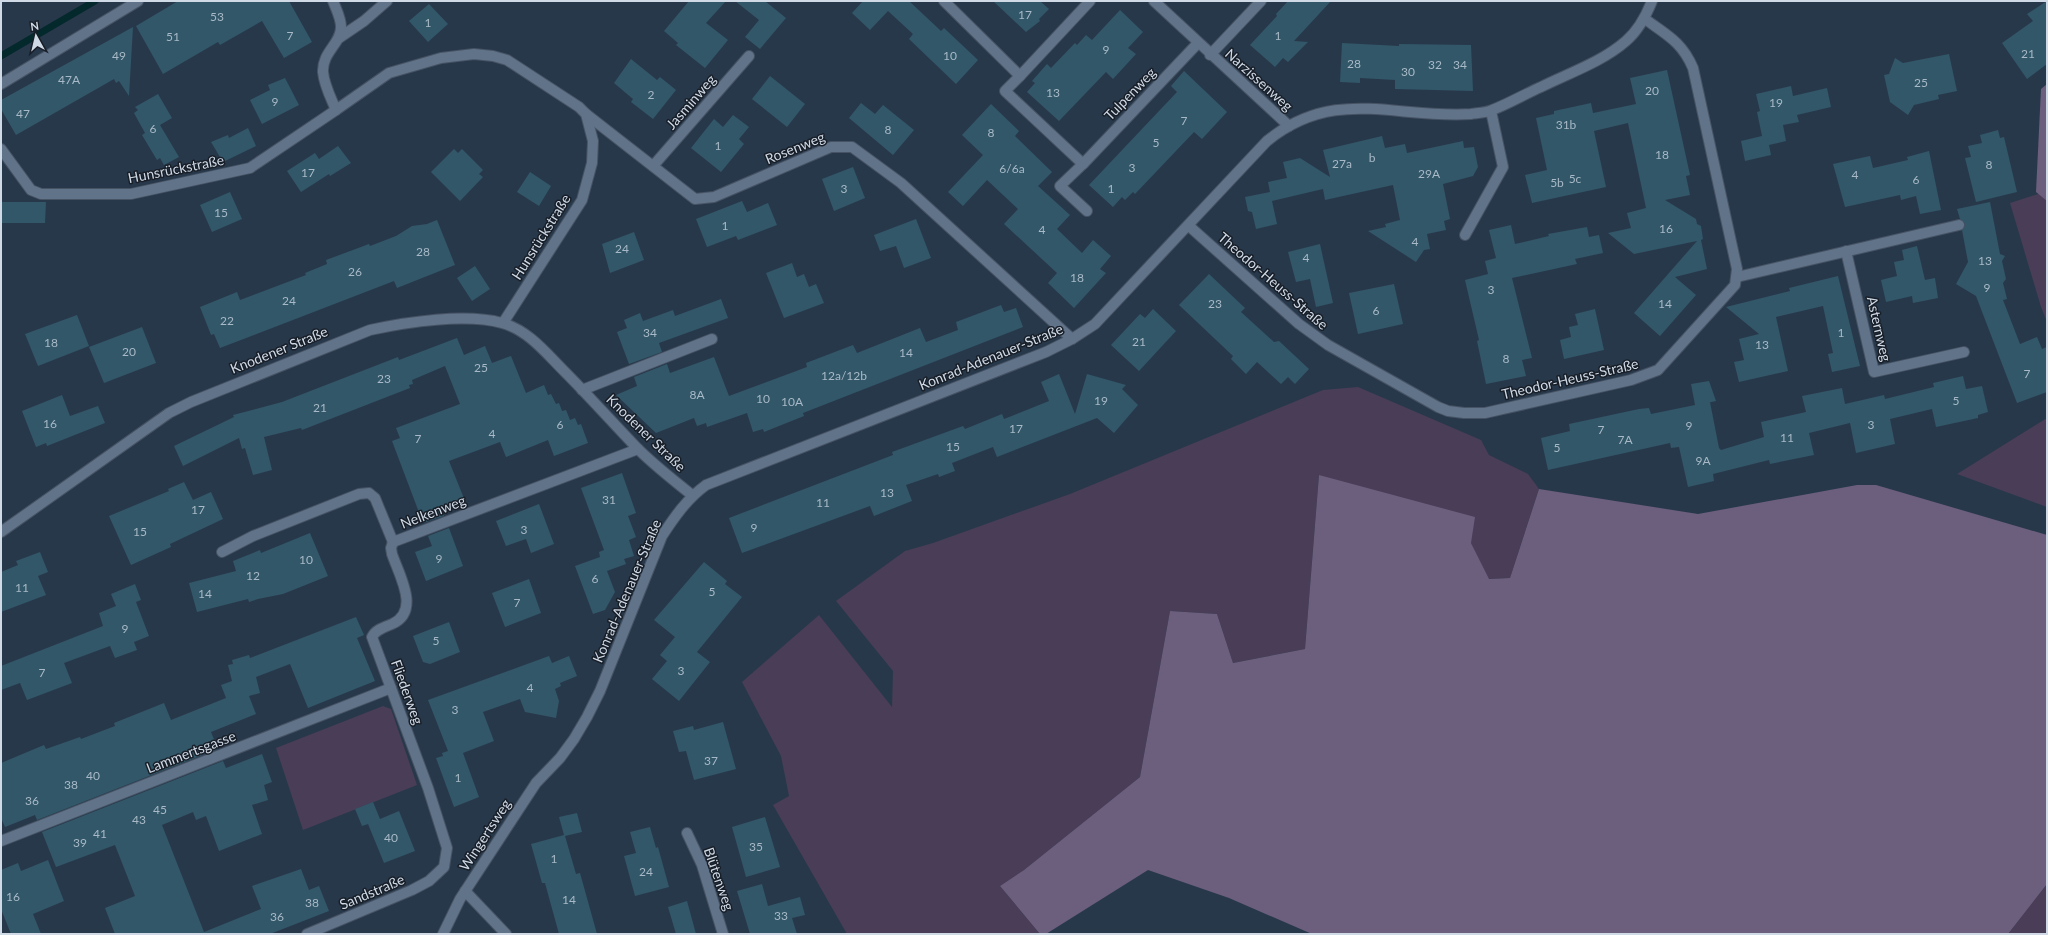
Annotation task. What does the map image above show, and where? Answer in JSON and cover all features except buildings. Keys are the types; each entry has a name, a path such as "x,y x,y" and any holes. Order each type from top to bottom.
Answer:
{"street":[{"path":"1,84 138,1"},
{"path":"333,1 340,18 341,28 339,38"},
{"path":"336,110 325,82 323,71 326,54 339,38 364,21 387,1"},
{"path":"944,1 1020,76"},
{"path":"1083,164 1005,91 1090,1"},
{"name":"Narzissenweg","path":"1154,1 1210,55 1288,126"},
{"name":"Narzissenweg","path":"1210,55 1261,1"},
{"name":"Konrad-Adenauer-Straße","path":"560,758 574,739 600,691 662,536 675,516 692,495 713,482 1046,352 1072,339 1095,324 1189,226 1267,141 1288,126 1306,118 1341,108 1456,114 1491,111 1603,57 1626,41 1645,19 1652,1"},
{"path":"1645,19 1677,43 1686,53 1693,68 1736,261 1737,277 1958,225"},
{"name":"Tulpenweg","path":"1087,211 1060,186 1083,164 1198,43"},
{"name":"Hunsrückstraße","path":"1,149 31,190 42,194 131,194 250,168 389,73 420,62 474,54 493,56 507,60 579,107 586,114 592,141 592,163 582,200 503,323"},
{"name":"Jasminweg","path":"654,166 749,56"},
{"path":"1465,235 1503,166 1491,111"},
{"name":"Rosenweg","path":"586,114 695,199 714,197 831,147 852,147 900,183 1072,339"},
{"name":"Theodor-Heuss-Straße","path":"1189,226 1299,324 1328,345 1438,407 1448,411 1464,413 1485,412 1631,380 1658,370 1735,285 1737,277"},
{"name":"Asternweg","path":"1846,251 1874,372 1964,352"},
{"name":"Knodener Straße","path":"1,532 169,413 198,399 370,330 394,325 460,319 503,323 531,338 638,449 666,475 692,495"},
{"name":"Knodener Straße","path":"582,390 712,339"},
{"name":"Nelkenweg","path":"222,552 254,536 359,494 369,493 375,498 393,542 638,449"},
{"name":"Fliederweg","path":"393,542 391,548 392,554 407,597 407,606 399,621 377,631 372,637 428,788 447,848 444,867"},
{"name":"Lammertsgasse","path":"1,841 391,688"},
{"name":"Wingertsweg","path":"444,934 465,891 536,783 560,758"},
{"name":"Blütenweg","path":"687,833 702,865 722,934"},
{"name":"Sandstraße","path":"307,934 412,890 429,881 444,867"},
{"path":"465,891 506,934"}],"shaded area":[{"path":"2047,84 2047,201 2036,192 2041,89"},
{"path":"2047,127 2047,322 2041,307 2010,203 2044,192"},
{"path":"1358,387 1481,440 1489,455 1528,474 1539,489 1510,578 1488,579 1471,543 1319,475 1305,649 1233,663 1217,614 1170,611 1140,777 1024,870 1000,886 1040,934 847,934 773,805 789,796 781,756 742,682 819,615 892,707 893,671 836,601 905,551 933,543 1070,494 1323,390"},
{"path":"2047,418 2047,507 1957,474"},
{"path":"1319,475 1475,517 1471,543 1489,579 1510,578 1539,489 1698,514 1857,485 1876,485 2047,535 2047,884 2008,934 1312,934 1229,898 1148,870 1046,934 1040,934 1000,886 1024,870 1140,777 1170,611 1217,614 1233,663 1305,649"},
{"path":"383,706 391,709 417,785 303,830 276,748"},
{"path":"2047,884 2047,934 2008,934"}],"waterway":[{"path":"1,56 95,1"}]}
